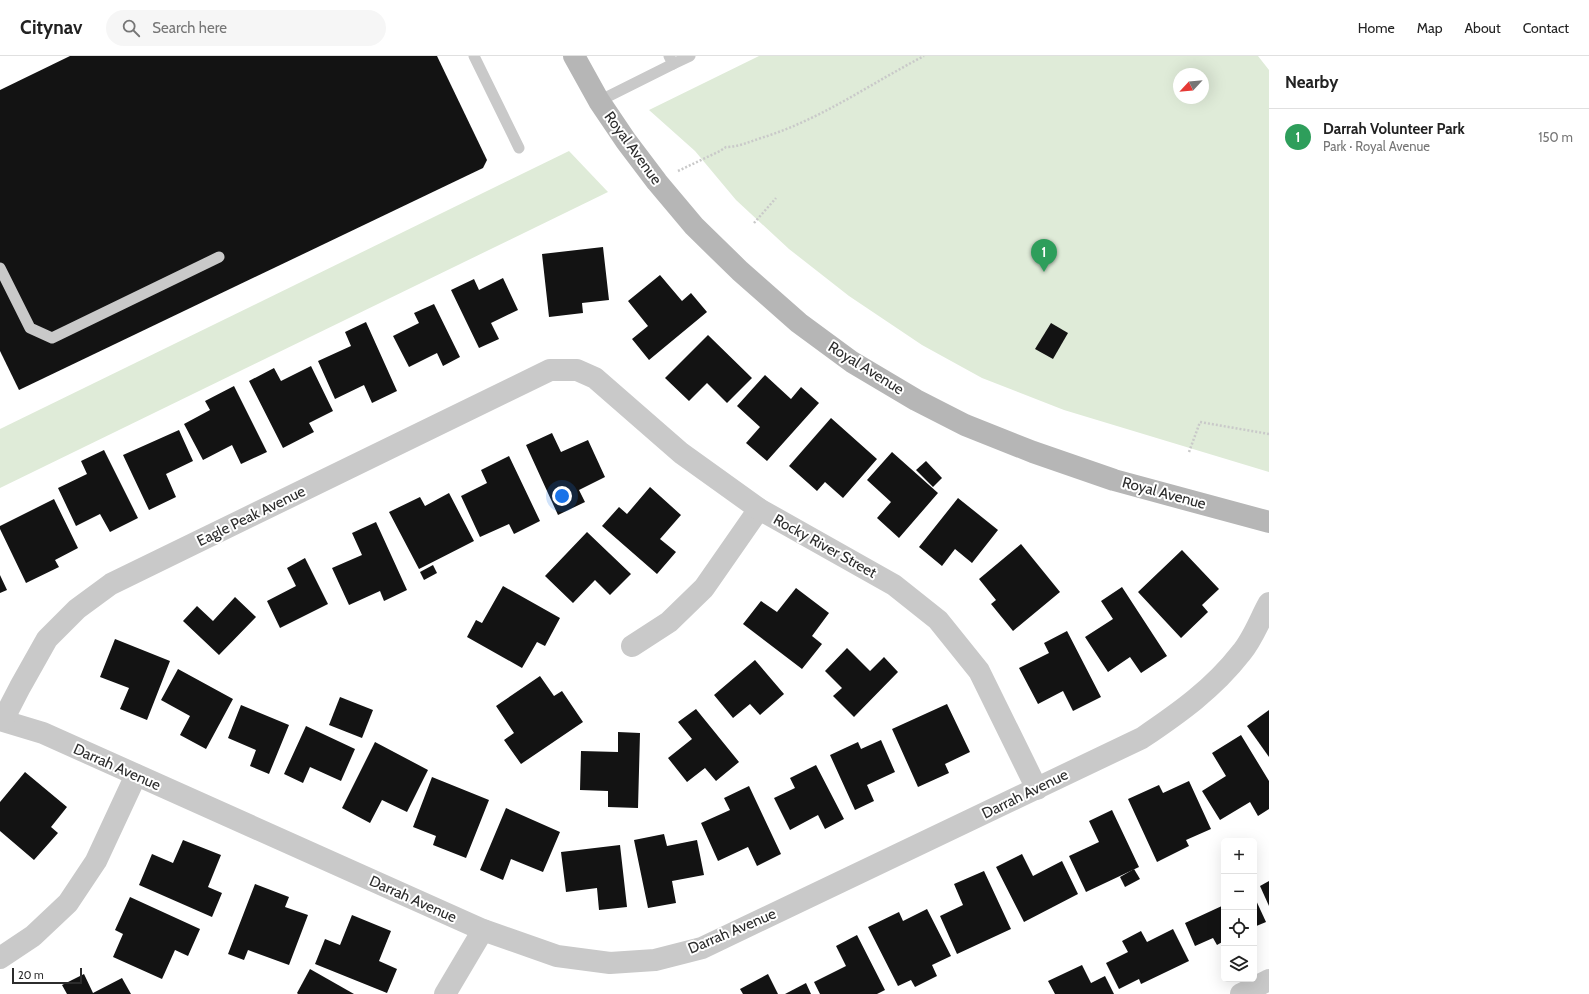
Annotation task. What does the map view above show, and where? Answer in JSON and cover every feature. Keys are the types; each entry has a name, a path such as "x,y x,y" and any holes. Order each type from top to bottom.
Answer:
{"main road":[{"name":"Royal Avenue","path":"574,56 599,101 657,182 694,226 740,271 799,323 852,362 916,400 965,425 1033,452 1106,477 1269,522"}],"street":[{"name":"Rocky River Street","path":"550,370 577,370 595,378 681,453 759,508 894,585 938,620 980,672 1037,789"},
{"name":"Eagle Peak Avenue","path":"2,720 47,639 77,609 111,584 550,370"},
{"path":"632,646 669,622 704,588 759,508"},
{"name":"Darrah Avenue","path":"2,720 43,733 483,930 557,956 610,962 655,960 702,948 1142,738 1183,710 1216,683 1242,652 1269,603"},
{"path":"0,958 33,936 68,903 96,861 136,775"},
{"path":"445,994 483,930"},
{"path":"1241,994 1269,980"}],"lane":[{"path":"474,56 519,148"},
{"path":"599,101 671,60 690,56"},
{"path":"0,268 30,328 52,338 219,256"}],"path":[{"path":"657,182 726,147 734,147 770,136 812,118 924,56"},
{"path":"754,223 776,198"},
{"path":"1189,452 1200,422 1269,434"}],"green space":[{"path":"759,56 1258,56 1269,70 1269,472 1064,410 982,378 922,345 849,296 789,249 736,200 695,151 649,110"},
{"path":"569,151 608,192 0,488 0,429"}],"building":[{"path":"70,56 437,56 487,160 483,168 19,390 0,351 0,90"},
{"path":"603,247 609,300 582,303 583,313 549,317 542,254"},
{"path":"660,275 682,301 691,293 707,312 649,360 632,339 648,326 628,301"},
{"path":"503,278 518,310 491,323 499,339 479,348 451,290 474,279 479,290"},
{"path":"434,304 460,357 443,366 437,353 409,367 393,336 419,323 414,313"},
{"path":"366,322 397,391 372,403 364,385 335,399 318,361 351,346 345,332"},
{"path":"1051,323 1068,333 1053,359 1035,349"},
{"path":"708,335 752,378 727,403 707,383 689,401 665,378"},
{"path":"311,366 333,411 309,423 314,432 283,448 249,381 274,368 281,381"},
{"path":"765,375 791,399 801,387 819,403 767,461 746,443 760,427 737,406"},
{"path":"234,386 267,452 241,464 232,445 203,460 184,424 210,410 205,401"},
{"path":"831,418 877,459 843,498 825,482 817,491 789,466"},
{"path":"179,430 193,461 166,474 176,497 149,510 123,455"},
{"path":"552,433 561,452 588,440 605,477 579,490 585,502 558,515 526,445"},
{"path":"104,450 138,518 110,532 100,514 76,526 58,488 87,474 81,461"},
{"path":"892,452 938,493 899,538 877,518 891,502 867,480"},
{"path":"509,456 540,521 514,534 509,524 480,537 461,496 487,483 481,470"},
{"path":"926,461 942,478 933,487 916,470"},
{"path":"650,487 681,515 660,539 676,552 657,574 602,526 619,507 627,514"},
{"path":"449,493 474,541 419,569 389,512 420,497 425,506"},
{"path":"958,498 998,530 972,563 955,549 942,566 919,547"},
{"path":"54,499 78,548 55,560 59,567 26,583 0,529 0,526"},
{"path":"376,522 407,590 384,601 380,591 349,605 332,568 362,555 352,533"},
{"path":"587,532 631,574 610,595 595,580 573,603 545,576"},
{"path":"1021,544 1060,592 1013,631 991,604 996,600 979,579"},
{"path":"1182,550 1219,589 1202,605 1208,612 1181,638 1138,592"},
{"path":"305,558 328,604 280,628 267,601 296,586 287,568"},
{"path":"433,565 437,573 424,580 420,572"},
{"path":"0,575 7,590 0,593"},
{"path":"503,586 560,618 545,646 537,642 522,668 467,637 476,620 482,623"},
{"path":"1122,587 1167,656 1141,673 1130,657 1108,672 1085,637 1113,619 1101,601"},
{"path":"796,588 829,613 812,636 822,644 802,669 743,624 761,601 777,612"},
{"path":"235,597 256,617 219,655 183,621 197,606 213,621"},
{"path":"1067,631 1101,697 1073,711 1063,691 1038,704 1019,668 1049,653 1044,643"},
{"path":"115,639 170,661 147,720 120,709 129,688 100,677"},
{"path":"847,648 870,671 884,657 898,672 854,717 833,696 842,688 825,671"},
{"path":"755,660 784,694 760,715 750,704 733,718 714,695"},
{"path":"178,669 233,699 206,749 180,735 190,716 161,700"},
{"path":"540,676 554,696 562,691 583,722 521,764 504,740 514,733 496,706"},
{"path":"340,697 373,710 362,738 329,725"},
{"path":"947,704 970,752 945,764 949,773 918,787 892,729"},
{"path":"241,705 289,725 269,774 250,766 256,750 228,738"},
{"path":"696,709 739,762 716,781 705,768 687,782 668,758 692,739 678,722"},
{"path":"1269,710 1269,757 1247,726"},
{"path":"306,726 355,749 341,781 310,767 303,783 284,774"},
{"path":"618,732 640,733 638,808 608,807 608,791 580,790 581,751 618,752"},
{"path":"1241,735 1269,781 1269,809 1258,816 1250,802 1220,820 1202,791 1226,776 1212,753"},
{"path":"881,740 895,772 867,785 874,801 855,810 830,755 858,742 861,749"},
{"path":"375,742 428,770 407,812 382,800 370,823 342,808"},
{"path":"816,765 844,819 825,829 818,815 790,830 774,798 795,788 790,778"},
{"path":"25,772 67,807 51,827 58,833 34,860 0,831 0,802"},
{"path":"432,777 489,800 466,858 433,845 436,836 413,827"},
{"path":"1189,781 1211,829 1186,840 1189,846 1157,862 1128,799 1159,785 1163,793"},
{"path":"749,786 781,854 757,866 748,847 718,861 701,823 730,810 724,798"},
{"path":"506,808 560,832 543,872 511,859 503,880 480,870"},
{"path":"1112,810 1139,867 1086,892 1069,856 1099,842 1089,821"},
{"path":"664,834 667,846 697,840 704,875 672,881 676,903 648,908 634,840"},
{"path":"183,840 221,855 208,887 222,893 212,917 139,885 152,854 173,863"},
{"path":"620,845 627,907 599,910 597,888 566,892 561,852"},
{"path":"1022,854 1033,876 1062,861 1078,894 1024,922 996,867"},
{"path":"1134,869 1140,879 1125,887 1120,877"},
{"path":"984,871 1011,929 957,954 940,916 963,905 954,884"},
{"path":"1269,881 1269,906 1260,886"},
{"path":"255,884 289,897 285,907 308,915 289,965 248,950 244,960 228,954"},
{"path":"130,897 200,929 188,956 175,950 162,979 113,957 123,934 115,930"},
{"path":"1257,902 1266,922 1257,926"},
{"path":"1221,906 1221,943 1217,945 1213,938 1195,946 1185,923"},
{"path":"927,909 951,956 932,965 937,976 915,987 911,980 898,986 868,927 899,912 903,921"},
{"path":"352,915 391,931 379,961 397,969 387,993 315,964 325,939 340,945"},
{"path":"1173,929 1189,961 1141,984 1139,979 1119,989 1106,963 1128,952 1122,941 1141,931 1147,942"},
{"path":"857,935 885,990 877,994 820,994 814,982 846,966 836,946"},
{"path":"1082,965 1091,983 1105,976 1114,994 1055,994 1048,981"},
{"path":"310,969 354,994 298,994 297,993"},
{"path":"84,974 93,993 122,978 131,994 67,994 62,985"},
{"path":"768,974 778,994 743,994 740,989"},
{"path":"806,983 811,994 785,994"}],"place":[{"name":"Darrah Volunteer Park","path":"1044,272"}]}
